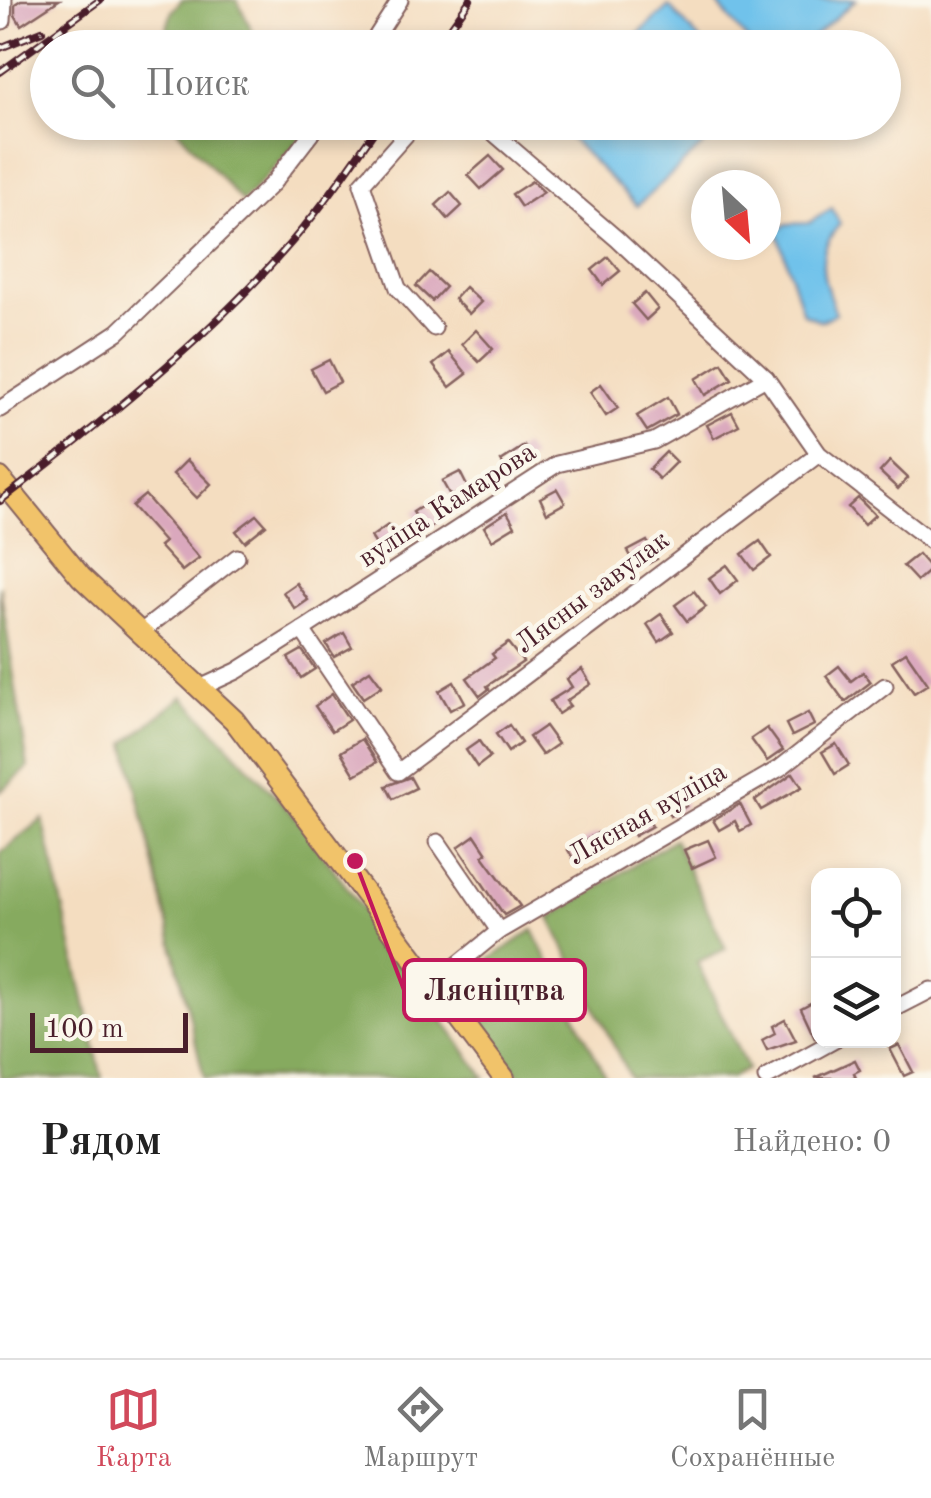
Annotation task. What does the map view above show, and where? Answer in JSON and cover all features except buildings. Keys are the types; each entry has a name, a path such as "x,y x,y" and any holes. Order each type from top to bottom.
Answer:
{"main road":[{"path":"0,478 81,576 234,720 504,1078"}],"street":[{"path":"3,21 4,0"},
{"path":"381,30 400,0"},
{"path":"0,409 118,332 273,183 306,140"},
{"path":"400,140 362,184 398,288 434,328"},
{"path":"501,140 617,239 766,378 819,454 931,541"},
{"name":"вуліца Камарова","path":"202,687 302,630 557,464 654,442 766,378"},
{"name":"Лясны завулак","path":"302,630 398,772 819,454"},
{"path":"141,632 237,557"},
{"name":"Лясная вуліца","path":"434,984 499,931 780,768 885,686"},
{"path":"438,842 499,931"},
{"path":"901,1005 931,990"},
{"path":"766,1078 820,1048"}],"green space":[{"path":"182,0 237,0 252,30 166,30 172,11"},
{"path":"187,140 299,140 296,145 242,202"},
{"path":"0,586 28,768 0,792"},
{"path":"183,696 299,821 485,1078 204,1078 126,743"},
{"path":"43,819 102,1078 0,1078 0,853"},
{"path":"674,839 726,949 697,962 747,1069 730,1078 630,1078 550,918"},
{"path":"533,930 606,1078 522,1078 449,987"}],"water":[{"path":"714,0 856,0 822,30 739,30"},
{"path":"669,6 691,30 643,30"},
{"path":"572,140 709,140 637,206"},
{"path":"832,208 840,224 823,256 827,289 836,313 821,321 803,314 781,244 781,228 786,224 809,223"}],"railway":[{"path":"58,30 100,0"},
{"path":"449,30 470,0"},
{"path":"0,48 30,36"},
{"path":"0,72 30,50"},
{"path":"0,501 124,403 244,294 313,216 368,140"}],"place":[{"name":"Лясніцтва","path":"355,861"}]}
